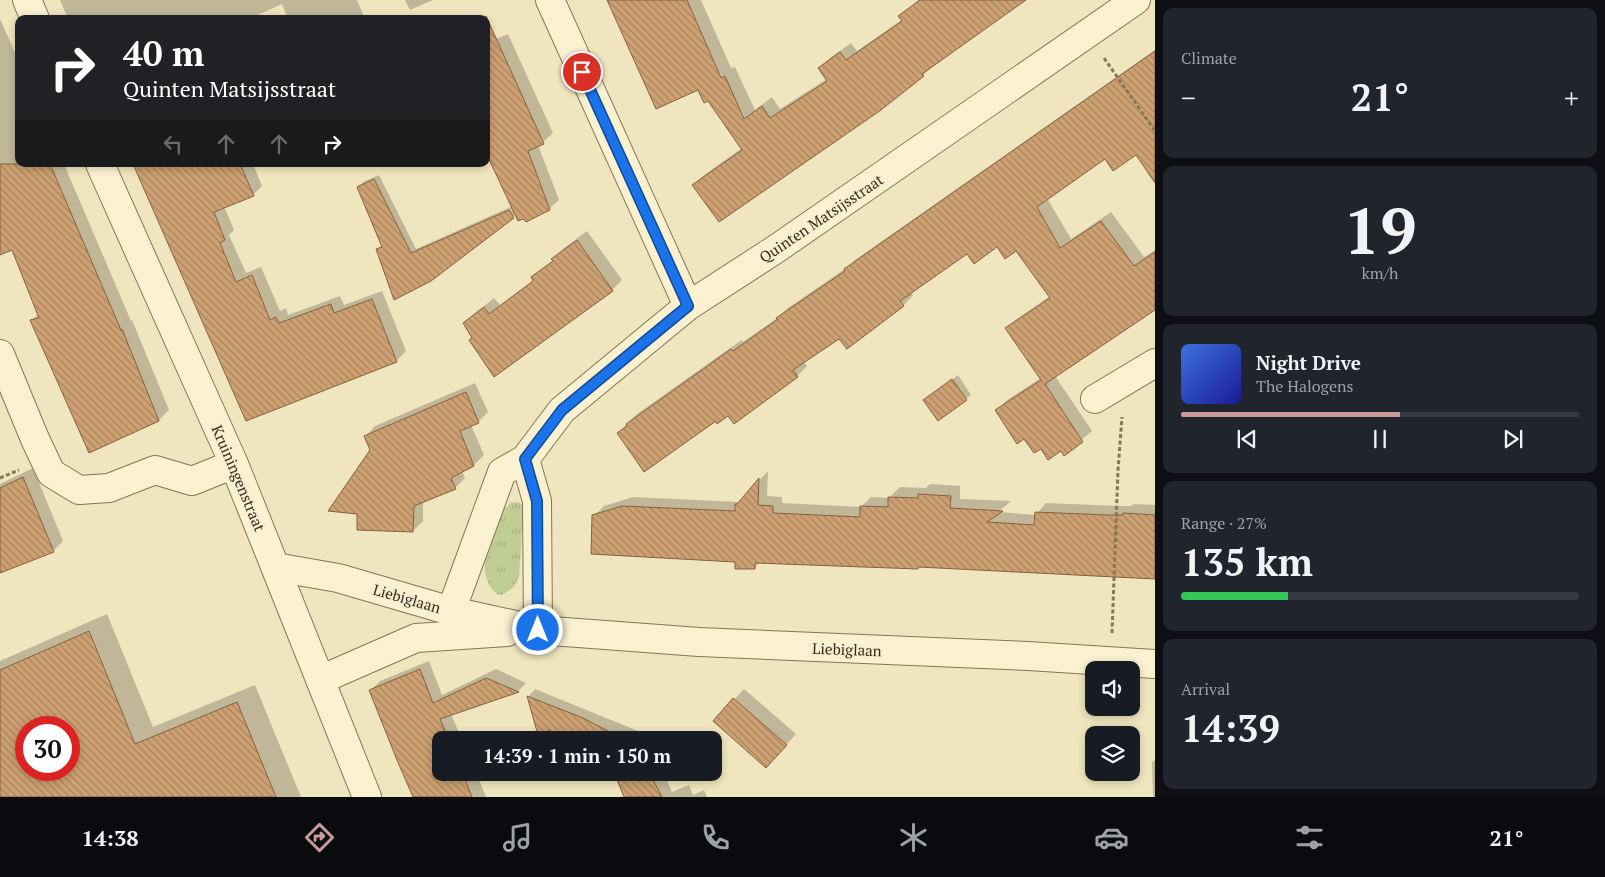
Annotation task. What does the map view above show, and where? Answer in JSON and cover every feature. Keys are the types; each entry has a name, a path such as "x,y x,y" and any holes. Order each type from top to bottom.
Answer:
{"street":[{"path":"27,0 33,15"},
{"path":"550,0 688,306"},
{"name":"Quinten Matsijsstraat","path":"451,611 502,472 525,459 562,410 688,306 776,249 1136,0"},
{"name":"Kruiningenstraat","path":"101,167 234,464 367,797"},
{"path":"0,354 51,473 79,490 109,488 155,470 192,481 234,464"},
{"path":"1095,400 1155,363"},
{"path":"525,459 537,501 538,630"},
{"name":"Liebiglaan","path":"275,568 338,578 451,611 538,630"},
{"name":"Liebiglaan","path":"320,680 416,638 538,630 699,642 1111,661"},
{"name":"Liebiglaan","path":"1140,663 1155,664"}],"path":[{"path":"1088,35 1155,131"},
{"path":"1111,661 1118,470 1124,383"}],"green space":[{"path":"515,502 528,508 528,529 522,531 519,577 514,587 502,595 497,594 487,579 485,561 489,543 497,526 491,521 500,505 507,507 510,503"}],"building":[{"path":"607,0 687,0 721,78 725,76 744,119 762,106 770,118 827,81 818,68 840,52 846,60 902,21 898,16 920,0 1026,0 922,74 924,76 881,110 719,222 692,185 742,150 708,101 704,103 698,90 656,109"},
{"path":"490,25 544,144 528,151 550,210 526,222 523,219 518,221 490,162"},
{"path":"1155,51 1155,183 1136,155 1113,171 1105,159 1037,207 1060,248 1101,221 1134,266 1155,252 1155,310 1045,384 1083,442 1064,456 1061,451 1048,460 1041,449 1034,453 1024,439 1017,444 995,410 1041,380 1005,328 1050,298 1016,251 1005,259 997,247 974,264 967,254 900,301 904,306 847,349 839,339 793,370 798,377 734,424 728,416 717,424 716,421 644,472 617,433 627,426 626,424 731,349 733,351 778,319 776,318 845,271 844,269"},
{"path":"0,164 15,164 15,167 51,167 122,329 159,421 89,453 30,320 39,318 12,250 0,255"},
{"path":"134,167 241,167 254,196 214,212 225,240 220,243 236,282 252,275 270,320 276,317 279,323 331,304 334,313 372,299 397,362 246,421"},
{"path":"374,179 411,253 509,210 514,218 431,281 394,300 376,249 382,247 357,187"},
{"path":"577,240 613,291 494,377 469,340 472,338 463,323 484,307 489,314 533,281 531,277"},
{"path":"952,379 967,400 938,421 923,400"},
{"path":"466,392 479,423 460,431 474,466 451,478 456,489 414,506 413,532 357,530 357,514 328,511 370,450 364,436"},
{"path":"23,477 54,552 0,573 0,488"},
{"path":"759,478 758,505 773,506 773,513 860,517 860,506 888,507 888,497 918,498 918,494 951,496 950,508 1003,511 987,522 1034,525 1035,512 1155,515 1155,579 918,567 918,569 755,563 755,569 735,569 735,562 591,554 592,515 622,506 735,511 735,504"},
{"path":"89,631 135,744 237,702 276,797 0,797 0,670"},
{"path":"420,669 433,703 486,678 519,692 440,719 445,731 432,731 432,781 466,781 472,797 413,797 369,690"},
{"path":"527,696 583,718 608,731 550,730 537,731"},
{"path":"733,698 787,745 766,768 713,721"},
{"path":"618,781 654,781 662,797 624,797"}],"route":[{"path":"538,630 537,501 525,459 562,410 688,306 582,72"}]}
